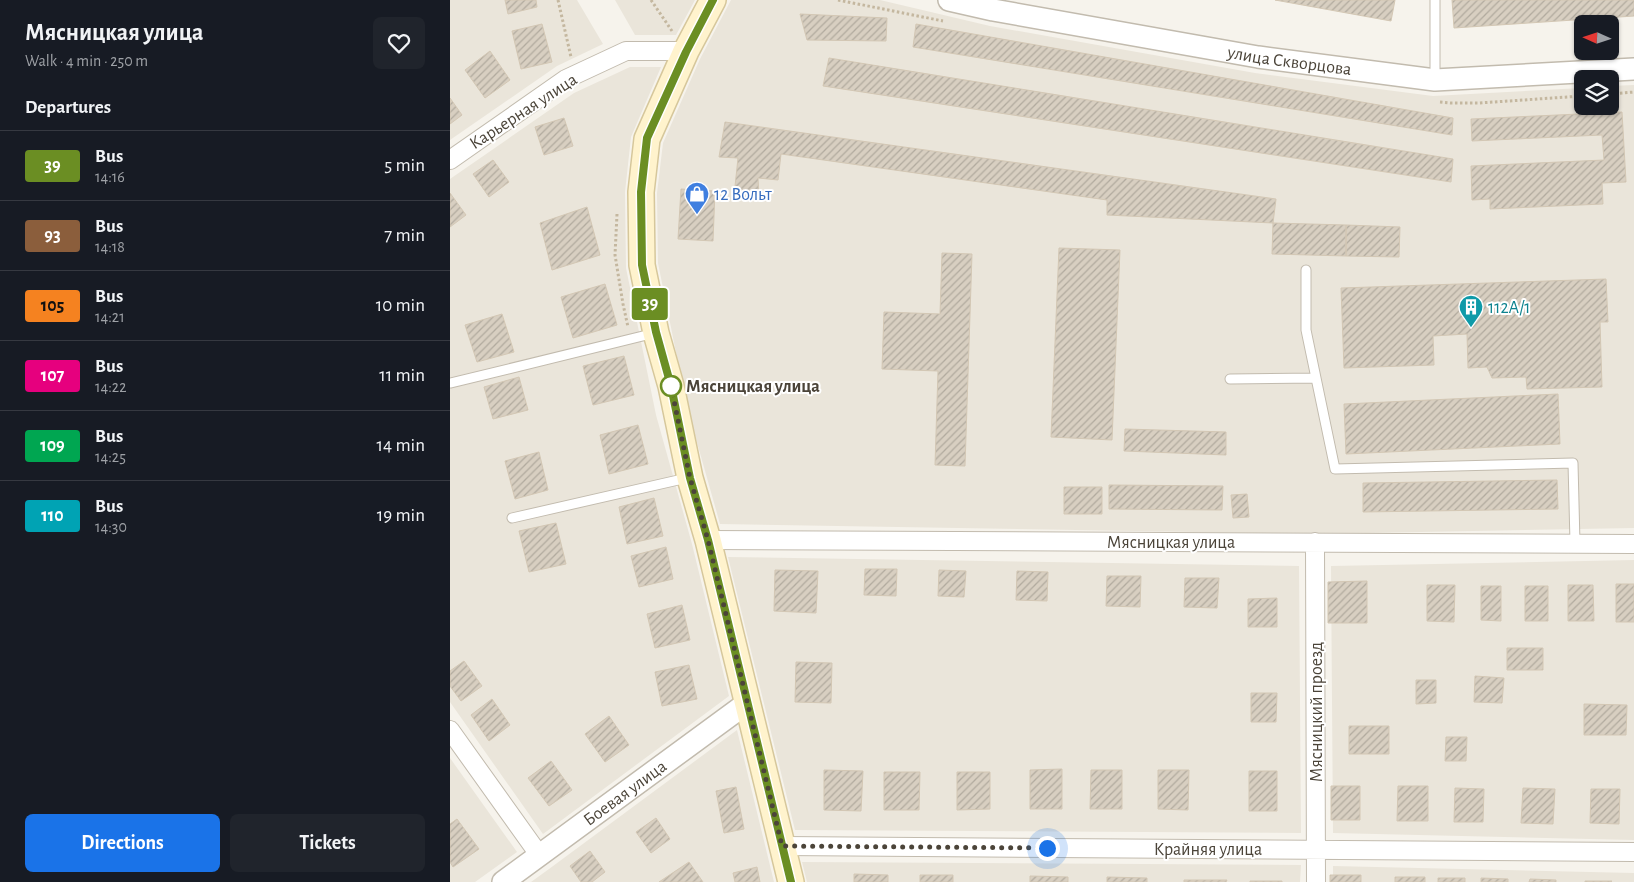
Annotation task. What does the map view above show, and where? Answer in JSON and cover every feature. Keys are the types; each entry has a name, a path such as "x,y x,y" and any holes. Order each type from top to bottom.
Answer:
{"main road":[{"path":"713,0 686,52 647,138 641,192 642,265 656,332 671,386 690,478 708,540 791,882"}],"street":[{"name":"улица Скворцова","path":"949,0 993,10 1248,55 1435,80 1634,69"},
{"name":"Карьерная улица","path":"450,160 566,79 626,51 686,52"},
{"name":"Мясницкая улица","path":"708,540 1634,544"},
{"name":"Мясницкий проезд","path":"1315,542 1316,882"},
{"name":"Боевая улица","path":"503,882 747,703"},
{"path":"450,730 540,856"},
{"name":"Крайняя улица","path":"782,846 1634,852"}],"lane":[{"path":"1434,0 1435,80"},
{"path":"1306,270 1306,330 1335,469 1573,463 1575,543"},
{"path":"451,383 656,332"},
{"path":"1230,379 1316,378"},
{"path":"512,518 690,478"}],"path":[{"path":"558,0 575,75"},
{"path":"651,0 686,52"},
{"path":"1619,93 1634,92"}],"shaded area":[{"path":"450,0 577,0 603,44 557,66 450,140"},
{"path":"615,0 695,0 676,35 635,35"},
{"path":"731,0 880,0 990,26 1255,73 1433,96 1574,88 1574,115 1619,115 1619,86 1634,85 1634,528 1315,534 720,524 687,407 658,263 657,193 663,143 700,59"},
{"path":"630,67 661,67 631,137 625,192 626,268 656,415 692,544 729,696 543,834 450,702 450,179 574,93"},
{"path":"728,557 1299,566 1301,833 795,830"},
{"path":"1634,560 1634,840 1333,833 1331,566"},
{"path":"737,730 774,882 531,882 549,869"},
{"path":"450,758 517,852 475,882 450,882"},
{"path":"802,862 1301,865 1300,882 807,882"},
{"path":"1333,866 1634,873 1634,882 1333,882"}],"building":[{"path":"505,0 536,0 537,7 508,14"},
{"path":"1275,0 1395,0 1391,21"},
{"path":"1452,0 1634,0 1634,16 1574,15 1574,20 1454,28"},
{"path":"800,14 887,18 886,41 807,40"},
{"path":"542,24 552,62 521,69 512,31"},
{"path":"916,24 1453,118 1452,135 913,47"},
{"path":"490,51 510,80 485,98 465,70"},
{"path":"829,58 1453,159 1451,182 823,86"},
{"path":"450,98 462,115 450,124"},
{"path":"1619,112 1622,112 1626,182 1602,183 1603,204 1490,209 1490,199 1472,200 1471,166 1604,160 1602,135 1472,141 1471,119 1574,114 1619,115"},
{"path":"564,118 573,146 544,155 535,127"},
{"path":"725,122 1276,199 1273,223 1107,215 1107,200 781,154 778,180 758,178 759,197 734,196 738,158 719,157"},
{"path":"493,160 509,182 489,197 473,174"},
{"name":"12 Вольт","path":"681,189 715,191 713,241 678,239"},
{"path":"450,193 466,215 450,227"},
{"path":"587,207 600,255 552,270 540,223"},
{"path":"1273,223 1346,225 1346,256 1272,254"},
{"path":"1346,225 1400,227 1399,257 1346,256"},
{"path":"1059,248 1120,250 1112,440 1051,437"},
{"path":"942,253 972,254 965,466 935,465 938,371 882,369 884,312 940,314"},
{"name":"112А/1","path":"1606,279 1608,322 1600,322 1602,387 1527,389 1526,377 1492,378 1487,367 1468,368 1467,334 1433,336 1434,365 1344,368 1341,288"},
{"path":"605,284 617,325 573,338 561,297"},
{"path":"502,314 514,352 477,362 465,325"},
{"path":"624,356 634,395 593,405 583,366"},
{"path":"519,377 528,410 493,419 484,387"},
{"path":"1558,394 1560,444 1346,454 1344,404"},
{"path":"638,425 648,464 609,474 600,435"},
{"path":"1125,429 1226,432 1226,455 1124,451"},
{"path":"539,452 548,490 515,499 505,461"},
{"path":"1557,480 1558,509 1363,512 1363,483"},
{"path":"1109,485 1223,486 1222,510 1109,509"},
{"path":"1064,487 1102,487 1102,514 1064,514"},
{"path":"1247,494 1249,517 1233,518 1231,495"},
{"path":"654,498 663,536 627,544 619,507"},
{"path":"556,523 566,564 529,572 519,531"},
{"path":"666,547 673,579 639,587 631,556"},
{"path":"865,569 897,569 896,596 864,595"},
{"path":"775,570 818,571 816,613 774,611"},
{"path":"939,570 966,571 964,597 938,596"},
{"path":"1017,571 1048,572 1047,601 1016,600"},
{"path":"1107,576 1141,576 1140,607 1106,606"},
{"path":"1185,578 1219,578 1217,608 1184,607"},
{"path":"1367,581 1367,623 1328,623 1328,582"},
{"path":"1616,584 1634,584 1634,622 1616,622"},
{"path":"1427,585 1455,585 1454,622 1427,621"},
{"path":"1568,585 1593,585 1594,621 1568,621"},
{"path":"1481,586 1501,586 1501,621 1481,620"},
{"path":"1525,586 1548,586 1548,621 1525,621"},
{"path":"1277,598 1277,627 1248,627 1248,599"},
{"path":"682,605 690,640 655,648 647,614"},
{"path":"1507,648 1543,648 1543,670 1507,670"},
{"path":"464,661 482,686 461,701 450,686 450,671"},
{"path":"796,662 832,663 831,703 795,702"},
{"path":"689,665 697,699 662,706 655,672"},
{"path":"1475,676 1504,678 1502,703 1474,702"},
{"path":"1416,680 1436,680 1436,703 1416,704"},
{"path":"1251,693 1277,693 1276,722 1251,722"},
{"path":"492,699 510,725 489,741 471,715"},
{"path":"1584,704 1627,705 1626,735 1584,735"},
{"path":"609,716 629,745 605,762 585,734"},
{"path":"1349,726 1389,726 1389,754 1349,754"},
{"path":"1446,737 1467,737 1466,761 1445,761"},
{"path":"551,761 572,790 549,806 528,778"},
{"path":"1062,769 1062,809 1030,809 1030,770"},
{"path":"824,770 863,771 861,811 824,810"},
{"path":"1091,770 1122,770 1122,809 1090,809"},
{"path":"1158,770 1189,770 1188,810 1158,809"},
{"path":"1249,771 1277,771 1277,811 1249,811"},
{"path":"884,772 920,772 919,810 884,810"},
{"path":"957,772 990,772 990,809 957,810"},
{"path":"1331,786 1360,786 1360,820 1331,820"},
{"path":"1398,786 1428,786 1428,821 1397,821"},
{"path":"736,787 744,829 724,833 716,791"},
{"path":"1455,788 1484,789 1483,822 1454,822"},
{"path":"1523,788 1555,789 1553,824 1521,823"},
{"path":"1591,789 1620,789 1619,824 1590,823"},
{"path":"656,818 670,839 651,853 636,832"},
{"path":"457,819 479,849 453,867 450,862 450,824"},
{"path":"590,851 605,872 592,882 581,882 570,866"},
{"path":"689,862 703,882 659,882"},
{"path":"757,867 760,882 735,882 733,873"},
{"path":"854,874 888,875 888,882 854,882"},
{"path":"920,875 953,875 953,882 920,882"},
{"path":"1330,875 1361,875 1361,882 1330,882"},
{"path":"1030,876 1068,877 1068,882 1030,882"},
{"path":"1107,877 1147,878 1147,882 1107,882"},
{"path":"1395,877 1425,877 1425,882 1395,882"},
{"path":"1438,878 1465,878 1465,882 1438,882"},
{"path":"1481,878 1508,879 1508,882 1481,882"},
{"path":"1530,879 1556,880 1556,882 1529,882"},
{"path":"1184,880 1227,880 1226,882 1184,882"},
{"path":"1282,881 1282,882 1250,882"},
{"path":"1585,881 1612,881 1585,882"}],"bus line":[{"name":"39","path":"713,0 686,52 647,138 641,192 642,265 656,332 671,386 690,478 708,540 791,882"}],"place":[{"name":"12 Вольт","path":"697,215"},
{"name":"112А/1","path":"1471,328"},
{"name":"Мясницкая улица","path":"671,386"}],"route":[{"path":"671,386 690,478 708,540 782,846 1047,848"}]}
